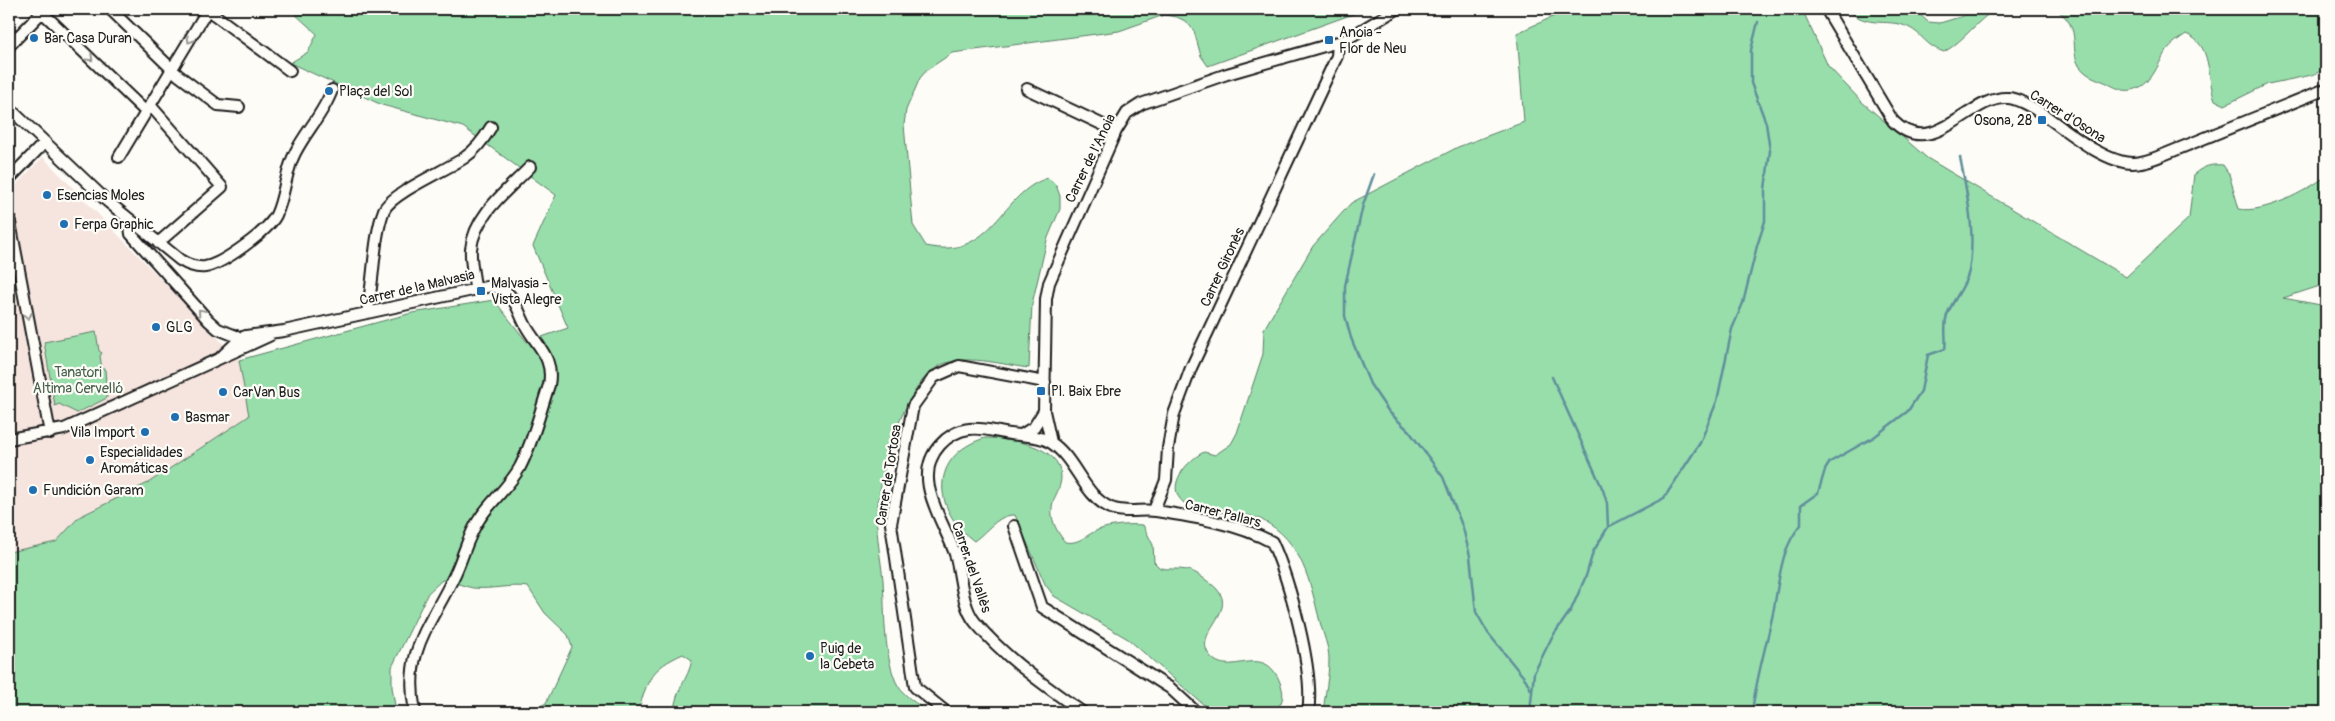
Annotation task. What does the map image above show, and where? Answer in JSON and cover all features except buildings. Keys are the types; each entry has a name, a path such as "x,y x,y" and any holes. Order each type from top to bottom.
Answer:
{"street":[{"path":"110,9 172,69 218,105 239,107"},
{"path":"119,157 208,9 290,71"},
{"name":"Carrer de l'Anoia","path":"1051,442 1044,410 1046,299 1049,283 1116,131 1127,113 1148,100 1227,74 1338,43 1352,37 1397,9"},
{"name":"Carrer d'Osona","path":"1826,9 1890,115 1901,128 1915,133 1942,129 1991,102 2008,98 2036,110 2106,155 2122,161 2135,163 2163,155 2326,89"},
{"path":"9,46 44,10 148,109 222,187 158,243"},
{"name":"Carrer Gironès","path":"1154,510 1166,480 1168,448 1174,414 1191,368 1337,56 1338,43"},
{"path":"1027,89 1116,131"},
{"path":"9,108 129,219 158,243 186,264 203,267 219,262 266,228 278,210 295,154 329,101 332,90"},
{"path":"367,312 380,224 387,205 413,187 464,158 479,145 491,127"},
{"path":"9,179 45,142"},
{"path":"475,288 471,250 478,226 492,206 530,167"},
{"path":"9,217 50,432"},
{"path":"129,219 131,234 209,321 218,330 240,338 221,357"},
{"name":"Carrer de la Malvasia","path":"240,338 284,331 475,288 498,287 514,298 526,326 547,356 551,373 546,394 520,467 472,531 457,571 428,621 418,647 412,672 415,712"},
{"path":"9,439 64,429 221,357 284,331"},
{"name":"Carrer de Tortosa","path":"946,712 915,687 892,524 913,406 934,377 959,366 1045,382"},
{"path":"1023,434 1034,426 1044,410"},
{"name":"Carrer del Vallès","path":"1051,442 1023,434 971,428 952,435 936,449 927,479 929,489 951,544 968,609 975,622 1032,677 1082,712"},
{"name":"Carrer Pallars","path":"1051,442 1074,467 1093,495 1111,508 1134,512 1154,510 1246,530 1272,542 1289,588 1304,657 1310,701 1308,712"},
{"path":"1014,526 1042,607 1170,688 1196,712"}],"shaded area":[{"path":"43,157 239,360 249,416 148,483 79,517 56,542 9,552 9,192"}],"green space":[{"path":"298,9 363,9 382,15 382,9 1367,9 1208,66 1201,56 1194,31 1187,22 1177,17 1164,15 1119,31 952,53 927,70 920,78 906,110 904,125 913,225 926,246 949,248 967,244 982,235 1018,197 1032,186 1048,178 1056,185 1060,196 1060,209 1047,240 1032,304 1029,368 988,361 966,360 946,363 931,372 918,387 906,407 889,453 879,498 877,524 889,658 899,687 910,699 929,712 674,712 679,691 692,660 683,654 663,665 652,676 638,712 511,712 537,708 546,703 572,647 568,635 545,613 528,587 473,588 442,580 428,593 392,667 392,687 396,712 9,712 9,552 56,542 79,517 148,483 249,416 239,360 412,313 494,300 527,342 568,328 533,246 556,195 463,127 382,105 290,63 308,52 317,34 295,14"},
{"path":"1570,9 1802,9 1828,66 1862,102 1927,158 2126,277 2189,218 2194,174 2204,167 2223,165 2229,174 2239,209 2249,210 2272,205 2284,200 2326,176 2326,284 2283,298 2326,306 2326,712 1323,712 1328,672 1328,650 1308,577 1295,551 1276,528 1262,520 1243,515 1201,510 1184,503 1178,496 1176,489 1177,481 1180,474 1198,456 1204,452 1215,455 1231,444 1237,433 1263,354 1264,329 1313,246 1351,203 1458,147 1524,122 1517,33"},
{"path":"1851,9 1914,9 1928,22 1940,23 1963,16 1973,9 1996,9 1944,52 1932,47 1908,27 1901,24 1873,22 1859,18 1851,13"},
{"path":"2054,9 2326,9 2326,69 2312,75 2268,84 2225,105 2215,100 2205,53 2201,45 2186,34 2168,48 2149,80 2139,88 2122,90 2090,76 2079,66 2070,24 2064,16"},
{"name":"Tanatori Altima Cervelló","path":"96,332 99,351 102,353 100,356 102,369 105,369 107,398 77,413 59,404 55,406 44,342"},
{"path":"985,438 1020,442 1032,446 1052,457 1059,466 1060,486 1052,505 1052,517 1058,532 1065,542 1079,541 1103,528 1143,525 1153,545 1154,562 1160,568 1184,569 1199,575 1210,583 1220,593 1223,602 1221,612 1206,639 1206,648 1211,657 1219,663 1257,662 1266,664 1274,671 1281,685 1283,697 1274,712 1212,712 1128,639 1054,596 1045,584 1015,515 1009,515 998,520 974,541 960,528 950,514 944,499 943,484 946,470 954,457 967,446"}],"waterway":[{"path":"1608,527 1664,498 1700,443 1717,401 1732,329 1743,303 1765,221 1765,189 1770,151 1766,123 1751,83 1751,50 1758,22"},
{"path":"1752,712 1781,569 1788,545 1801,525 1801,505 1818,493 1825,470 1830,462 1874,437 1908,411 1921,391 1928,355 1945,349 1947,315 1967,277 1971,257 1970,214 1960,157"},
{"path":"1374,174 1363,205 1345,286 1345,316 1351,338 1370,384 1389,412 1409,431 1443,477 1463,528 1470,556 1476,612 1488,633 1526,680 1531,690"},
{"path":"1530,712 1534,673 1552,637 1571,610 1586,576 1593,552 1608,527 1607,503 1603,490 1552,377"}],"place":[{"name":"Bar Casa Duran","path":"34,38"},
{"name":"Anoia - Flor de Neu","path":"1329,40"},
{"name":"Plaça del Sol","path":"329,91"},
{"name":"Osona, 28","path":"2042,120"},
{"name":"Esencias Moles","path":"47,195"},
{"name":"Ferpa Graphic","path":"64,224"},
{"name":"Malvasia - Vista Alegre","path":"481,291"},
{"name":"GLG","path":"156,327"},
{"name":"Pl. Baix Ebre","path":"1041,391"},
{"name":"CarVan Bus","path":"223,392"},
{"name":"Basmar","path":"175,417"},
{"name":"Vila Import","path":"145,432"},
{"name":"Especialidades Aromáticas","path":"90,460"},
{"name":"Fundición Garam","path":"33,490"},
{"name":"Puig de la Cebeta","path":"810,656"}]}
